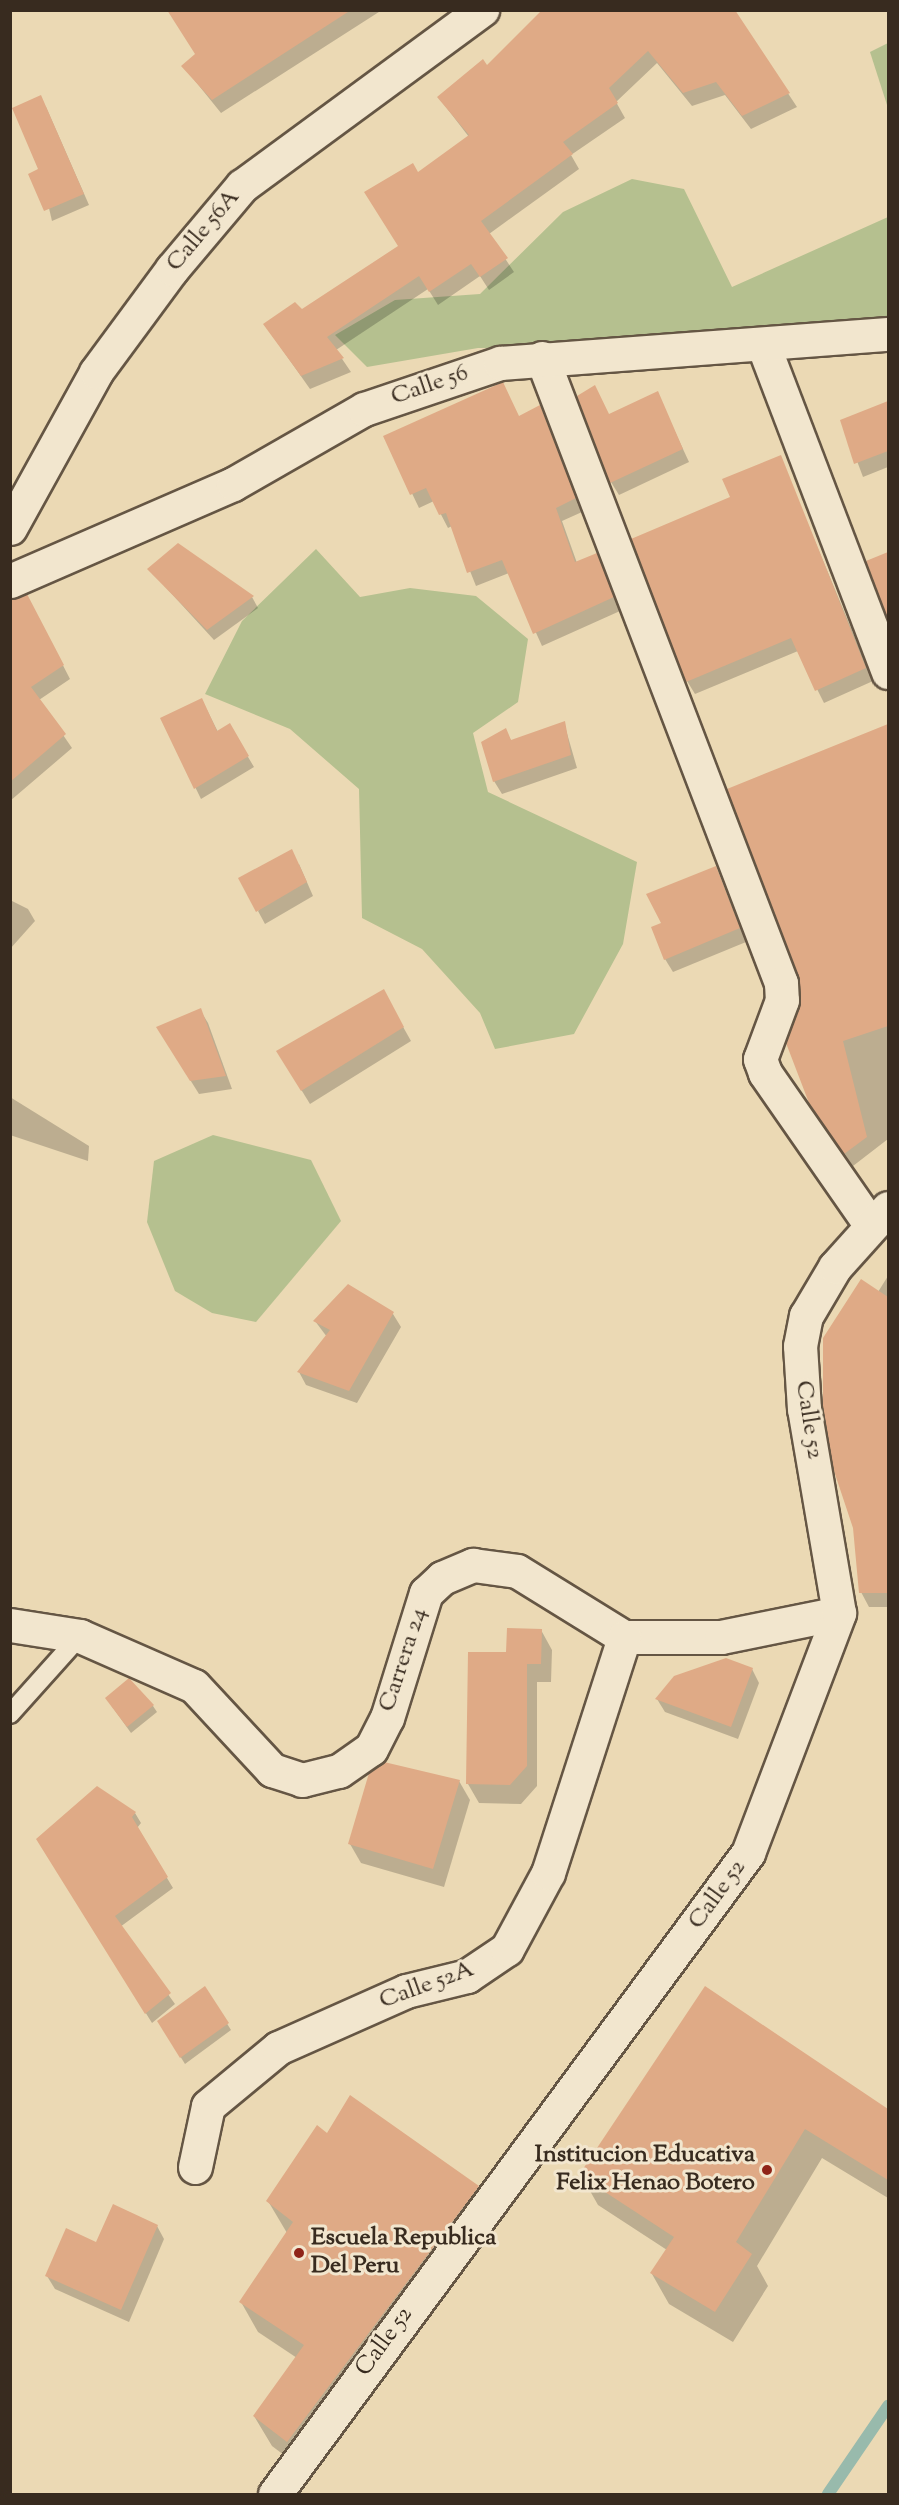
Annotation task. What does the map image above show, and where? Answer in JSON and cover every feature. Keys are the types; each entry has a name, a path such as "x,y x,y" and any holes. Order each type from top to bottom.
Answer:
{"street":[{"name":"Calle 56A","path":"10,528 96,372 172,268 242,186 482,10"},
{"name":"Calle 56","path":"10,581 232,484 364,409 500,363 542,358 764,347 888,334"},
{"path":"764,347 888,672"},
{"path":"542,358 782,983 782,1000 760,1059 765,1073 879,1216"},
{"name":"Calle 52","path":"274,2494 748,1853 839,1613 804,1409 800,1346 806,1316 879,1216"},
{"name":"Carrera 24","path":"10,1625 80,1635 194,1686 272,1770 302,1780 339,1771 370,1749 387,1718 426,1593 454,1572 473,1564 517,1571 624,1637"},
{"path":"624,1637 721,1637 839,1613"},
{"name":"Calle 52A","path":"195,2167 208,2106 278,2048 406,1991 467,1976 507,1949 548,1873 624,1637"}],"lane":[{"path":"10,1714 80,1635"}],"green space":[{"path":"888,43 888,108 870,52"},
{"path":"632,179 684,189 732,287 888,217 888,327 577,347 478,348 367,367 335,335 395,300 480,294 563,212"},
{"path":"316,549 360,597 410,588 476,596 528,639 518,702 473,733 488,792 637,862 623,944 574,1034 495,1049 480,1013 422,949 362,918 359,789 290,729 205,694 242,621"},
{"path":"213,1135 311,1160 341,1221 256,1322 212,1313 175,1291 147,1222 154,1161"}],"building":[{"path":"167,10 351,10 212,100 181,66 195,54"},
{"path":"542,10 735,10 790,93 742,116 716,82 683,93 648,51 609,88 618,103 563,142 573,154 481,221 508,258 480,277 471,264 429,292 419,276 327,337 344,358 301,376 263,324 295,302 302,309 398,246 364,192 413,163 418,172 469,135 437,97 483,59 487,65"},
{"path":"41,95 84,194 44,211 28,174 38,169 12,108"},
{"path":"503,382 519,416 540,405 576,498 556,508 575,562 597,553 614,597 533,634 502,560 467,573 446,513 439,515 426,488 410,495 383,436"},
{"path":"595,385 609,414 658,391 683,449 610,483 577,396"},
{"path":"888,401 888,451 854,464 840,420"},
{"path":"781,455 866,668 815,691 791,638 686,682 631,539 730,497 722,479"},
{"path":"178,543 254,596 207,630 147,569"},
{"path":"888,552 888,621 866,561"},
{"path":"27,594 64,665 31,687 66,734 10,782 10,599"},
{"path":"202,698 217,731 230,723 249,756 194,789 160,718"},
{"path":"565,721 571,755 493,782 481,742 506,728 511,740"},
{"path":"888,724 888,1026 843,1041 867,1137 844,1154 809,1103 786,1043 800,1006 799,977 727,789"},
{"path":"292,849 307,882 256,912 238,878"},
{"path":"716,866 740,928 664,960 651,927 661,923 646,894"},
{"path":"384,989 404,1027 301,1091 276,1051"},
{"path":"201,1008 226,1076 190,1081 156,1027"},
{"path":"861,1279 888,1297 888,1593 859,1593 853,1528 833,1468 823,1407 823,1338"},
{"path":"348,1284 394,1312 349,1391 297,1372 330,1330 313,1321"},
{"path":"507,1628 542,1629 541,1664 527,1664 527,1766 510,1785 466,1784 468,1652 506,1652"},
{"path":"726,1658 753,1668 731,1727 655,1699 674,1676"},
{"path":"129,1678 154,1705 127,1727 105,1698"},
{"path":"384,1762 460,1780 433,1869 348,1844 369,1773"},
{"path":"97,1786 136,1812 132,1817 168,1877 115,1916 171,1993 145,2014 36,1839"},
{"path":"205,1986 229,2023 180,2058 157,2021"},
{"path":"705,1986 888,2109 888,2180 805,2129 736,2242 752,2254 715,2312 650,2273 674,2237 579,2175"},
{"path":"350,2095 479,2186 287,2442 253,2416 304,2345 239,2302 293,2222 266,2201 317,2125 327,2133"},
{"path":"113,2204 158,2225 121,2310 45,2276 66,2228 96,2242"}],"waterway":[{"path":"828,2494 888,2406"}],"place":[{"name":"Institucion Educativa Felix Henao Botero","path":"767,2170"},
{"name":"Escuela Republica Del Peru","path":"299,2253"}]}
